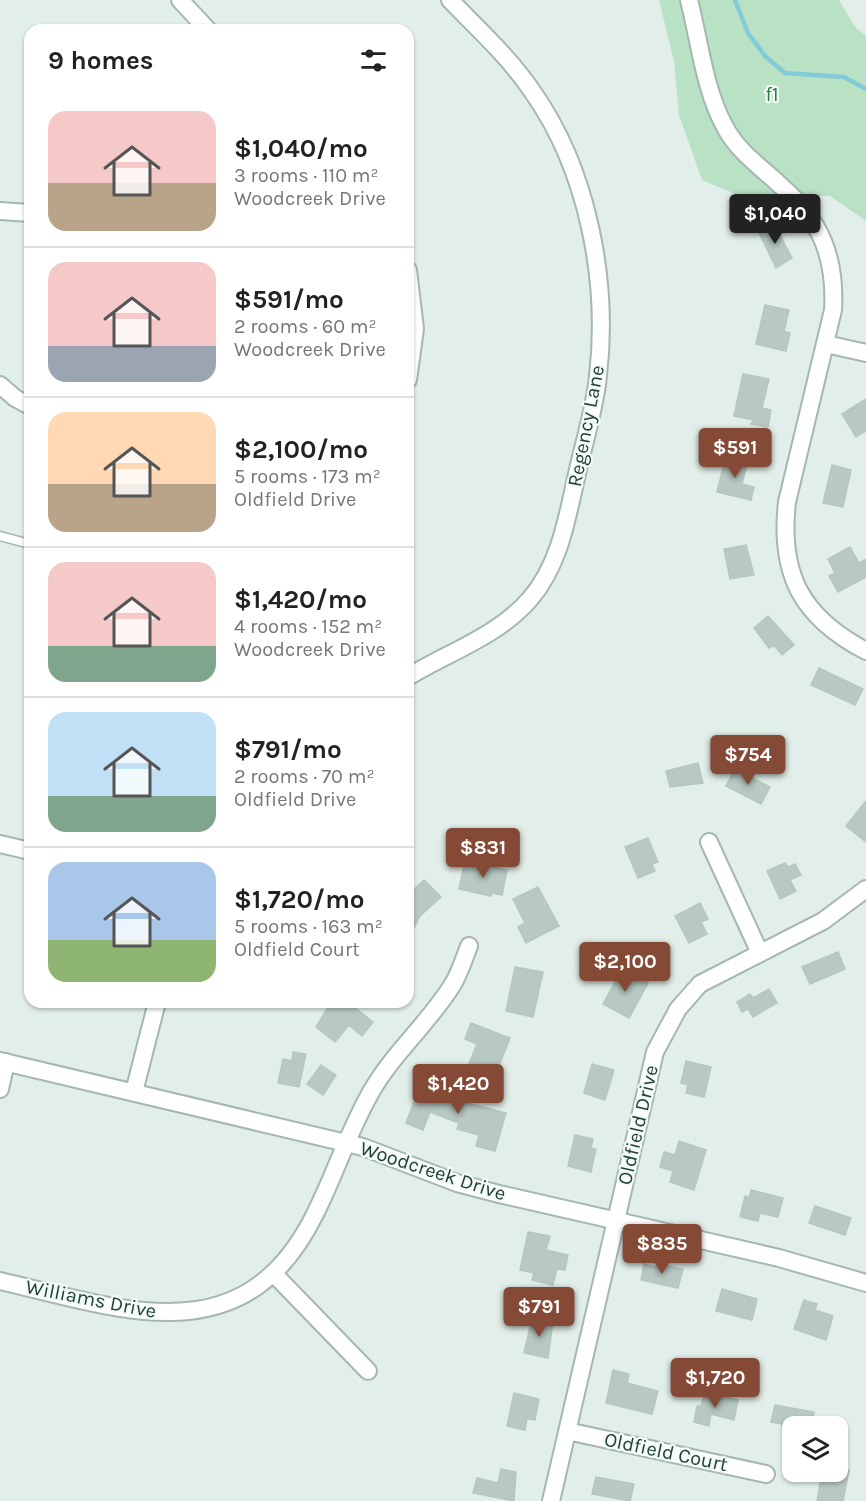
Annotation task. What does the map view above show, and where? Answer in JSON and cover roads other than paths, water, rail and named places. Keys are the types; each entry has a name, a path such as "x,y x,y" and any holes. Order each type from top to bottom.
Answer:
{"street":[{"path":"180,0 202,24"},
{"name":"Regency Lane","path":"414,673 486,634 512,616 541,585 552,565 563,531 596,389 600,348 595,244 567,157 533,91 450,0"},
{"path":"689,0 713,96 724,126 738,147 805,209 824,242 835,282 826,344 787,502 784,532 794,583 808,607 829,629 866,651"},
{"path":"0,211 24,213"},
{"path":"414,321 414,336"},
{"path":"826,344 866,353"},
{"path":"0,385 15,398 24,402"},
{"path":"709,842 759,951"},
{"path":"0,844 24,850"},
{"name":"Oldfield Drive","path":"551,1501 655,1052 662,1036 678,1009 700,984 759,951 794,937 823,921 866,889"},
{"name":"Williams Drive","path":"0,1281 115,1308 151,1313 184,1313 234,1300 255,1288 291,1254 315,1215 345,1143 372,1090 453,982 469,946"},
{"path":"134,1092 155,1008"},
{"path":"0,1089 3,1062"},
{"name":"Woodcreek Drive","path":"3,1062 345,1143 457,1183 779,1258 866,1283"},
{"path":"273,1273 368,1371"},
{"name":"Oldfield Court","path":"567,1431 766,1474"}],"lane":[{"path":"0,536 24,542"}],"waterway":[{"path":"735,0 748,33 765,56 785,73 844,77 866,89"}],"park label":[{"name":"f1","path":"772,94"}]}
